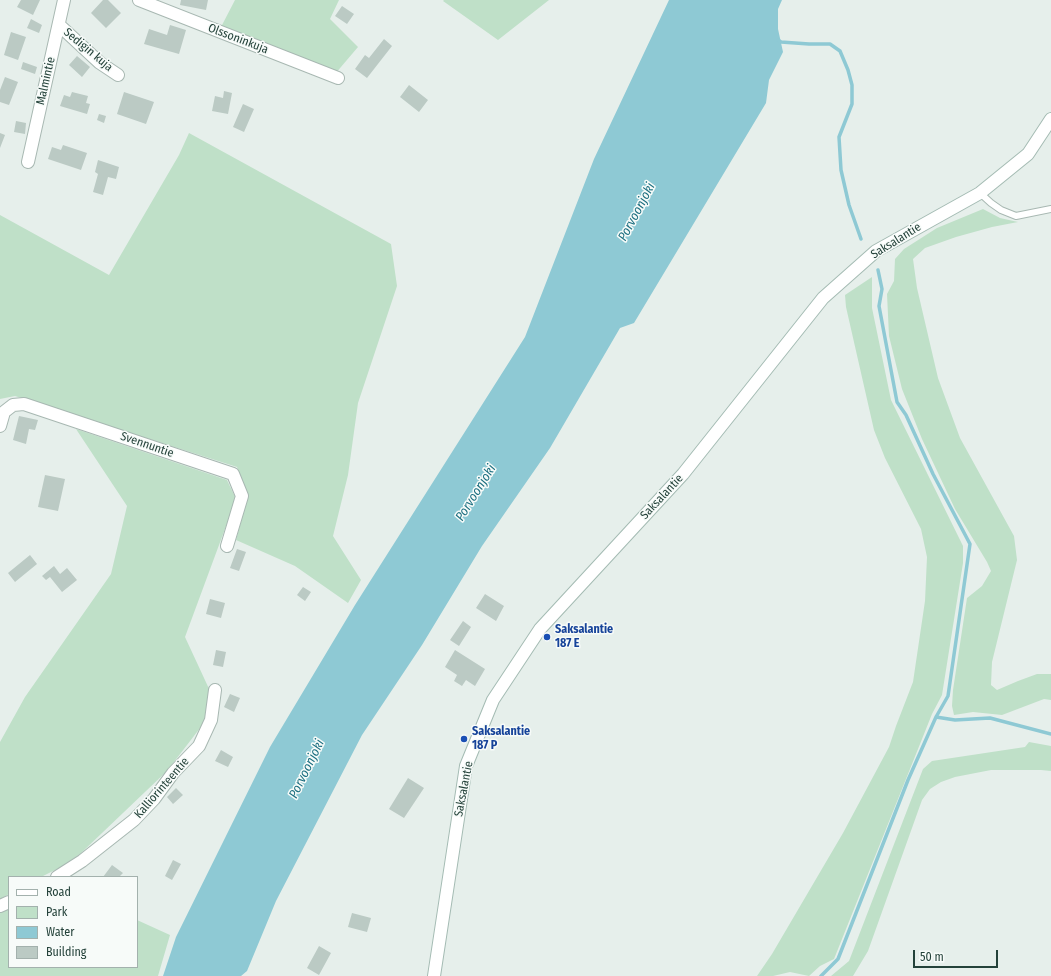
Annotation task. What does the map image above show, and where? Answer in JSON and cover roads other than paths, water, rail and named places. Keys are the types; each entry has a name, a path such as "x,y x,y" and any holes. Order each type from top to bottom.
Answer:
{"street":[{"name":"Malmintie","path":"28,162 64,0"},
{"name":"Olssoninkuja","path":"139,0 338,78"},
{"name":"Sedigin kuja","path":"59,25 100,63 118,75"},
{"name":"Saksalantie","path":"434,976 466,766 493,700 540,629 683,474 823,298 876,251 980,192 1028,154 1051,119"},
{"name":"Svennuntie","path":"0,426 4,412 13,404 24,404 232,474 242,496 227,546"},
{"name":"Kalliorinteentie","path":"58,876 88,857 134,820 154,799 173,773 199,746 211,720 215,690"}],"lane":[{"path":"980,192 990,203 1001,210 1016,216 1051,209"}],"water":[{"name":"Porvoonjoki","path":"669,0 782,0 778,9 778,29 783,52 769,80 766,103 634,323 620,328 550,448 482,546 422,645 362,735 276,901 247,971 241,976 163,976 176,937 270,747 355,605 525,337 594,159"}],"waterway":[{"path":"778,40 781,42 830,44 840,51 848,70 852,85 852,104 839,137 841,170 849,205 861,239"},
{"path":"821,976 838,959 908,780 936,717 948,696 970,544 933,474 906,415 897,402 879,306 882,289 878,270"},
{"path":"936,717 955,720 990,718 1051,734"}],"place":[{"name":"Saksalantie 187 E","path":"547,637"},
{"name":"Saksalantie 187 P","path":"464,739"}]}
